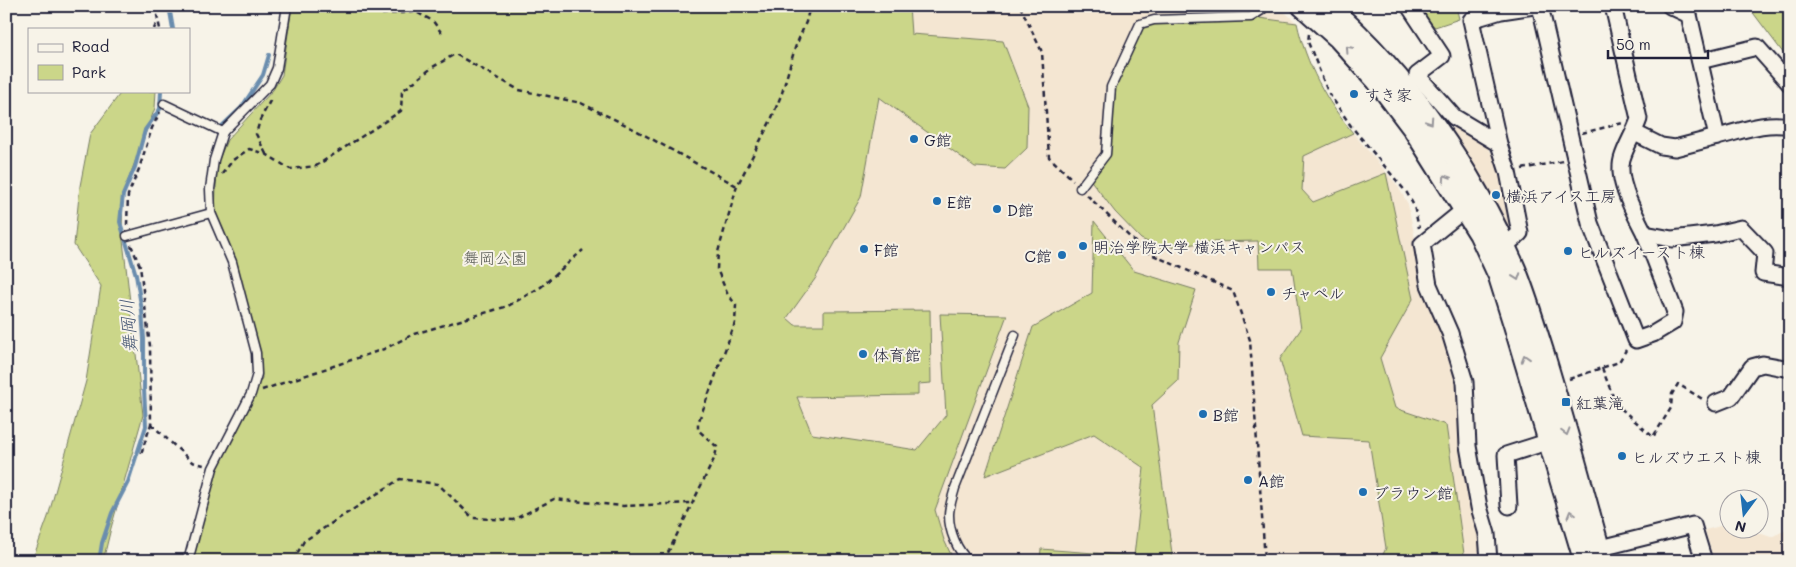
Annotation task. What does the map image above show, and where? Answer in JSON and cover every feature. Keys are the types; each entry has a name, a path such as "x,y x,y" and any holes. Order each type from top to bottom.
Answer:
{"street":[{"path":"1409,6 1442,56 1417,75 1454,117 1499,144"},
{"path":"1497,251 1520,233 1508,172 1499,144 1471,20 1501,11 1534,6"},
{"path":"1540,6 1590,223 1636,340 1652,334 1673,322 1675,312 1621,178 1621,161 1628,142 1637,126"},
{"path":"1613,6 1637,126 1662,146 1675,148 1758,125 1777,124 1790,126"},
{"path":"1670,6 1689,15 1717,137"},
{"path":"1314,8 1376,80 1414,130 1465,209 1497,251 1516,271 1552,384 1592,556"},
{"path":"1314,8 1347,24 1388,67 1427,116 1496,228 1498,275 1550,441 1592,556"},
{"path":"1700,62 1757,47 1790,84"},
{"path":"1465,209 1422,244 1429,285 1450,333 1464,382 1468,446 1479,507 1487,534 1489,561"},
{"path":"1644,234 1672,239 1715,234 1742,228 1765,253 1763,273 1790,277"},
{"path":"1716,403 1731,396 1752,367 1763,364 1790,369"},
{"path":"1509,506 1506,455 1550,441"},
{"path":"1592,556 1693,525 1704,561"}],"lane":[{"path":"188,561 213,468 252,394 257,374 256,352 232,262 212,213 210,189 214,160 223,132 270,84 278,68 287,6"},
{"path":"1080,188 1106,154 1111,87 1140,24 1154,20 1251,17 1262,10 1262,6"},
{"path":"164,104 223,132"},
{"path":"127,236 212,213"},
{"path":"969,561 957,546 951,530 949,514 955,488 1014,335"}],"path":[{"path":"155,6 160,28"},
{"path":"366,6 382,14 416,12 433,21 443,35"},
{"path":"664,561 715,457 716,447 698,430 698,423 735,322 736,306 727,293 717,269 718,252 737,186 771,120 782,93 810,6"},
{"path":"1020,6 1042,52 1050,158 1144,251 1233,291 1250,340 1265,561"},
{"path":"1314,8 1308,42 1328,92 1351,126 1407,193 1414,206 1422,244"},
{"path":"154,28 157,20"},
{"path":"234,160 249,149 266,154 290,169 316,166 401,111 402,91 433,67 455,54 519,90 582,103 630,127 737,186"},
{"path":"266,154 256,134 260,120 273,96"},
{"path":"141,454 151,424 150,346 140,266 127,236 128,195 139,169 152,128 164,104"},
{"path":"1570,136 1637,126"},
{"path":"1508,172 1574,158"},
{"path":"252,394 384,349 414,334 508,306 541,287 584,250"},
{"path":"1552,384 1619,362 1628,346 1636,340"},
{"path":"1602,368 1616,404 1653,437 1671,408 1672,394 1678,384 1705,402 1716,403"},
{"path":"151,424 192,462 213,468"},
{"path":"293,561 304,541 400,479 438,484 474,518 513,520 554,498 623,506 692,503"}],"shaded area":[{"name":"明治学院大学 横浜キャンパス","path":"823,6 1278,6 1297,23 1316,79 1337,114 1397,185 1408,204 1425,288 1459,381 1487,561 710,561"},
{"name":"横浜アイス工房","path":"1453,127 1487,147 1498,161 1513,228 1508,232 1450,129"},
{"path":"1718,527 1718,540 1768,540 1768,536 1771,537 1790,528 1790,561 1714,561 1705,530"}],"green space":[{"name":"舞岡公園","path":"292,6 909,6 911,34 1003,41 1028,106 1027,148 1005,169 975,167 879,97 861,197 815,279 787,318 795,325 824,325 824,311 930,310 931,383 918,384 918,395 797,397 812,434 917,450 946,415 940,314 1007,315 935,510 944,540 954,561 189,561 213,468 262,378 259,348 235,258 215,213 217,164 227,140 273,90 282,75"},
{"path":"1415,6 1456,6 1459,19 1435,27"},
{"path":"1748,6 1790,6 1790,62"},
{"path":"1251,17 1297,23 1306,53 1318,81 1334,108 1353,133 1304,156 1302,190 1313,202 1386,173 1413,299 1380,358 1395,408 1446,425 1465,561 1380,561 1386,548 1369,440 1302,436 1280,359 1301,329 1292,268 1259,268 1258,241 1210,242 1162,248 1141,239 1115,212 1089,178 1106,154 1111,87 1140,24"},
{"path":"121,92 156,92 155,108 123,194 122,232 143,415 103,561 32,561 48,517 86,381 101,286 74,245 80,186 90,134"},
{"path":"1094,221 1134,271 1196,290 1179,342 1178,381 1152,405 1173,561 1040,561 1041,549 1134,556 1144,468 1094,434 985,476 1033,327 1092,293"}],"waterway":[{"name":"舞岡川","path":"169,6 173,28"},
{"path":"222,126 241,108 263,75 269,55"},
{"name":"舞岡川","path":"99,561 102,543 112,513 128,482 146,426 142,311 136,275 120,222 123,195 135,167 145,130 160,109 161,92"}],"place":[{"name":"すき家","path":"1354,94"},
{"name":"G館","path":"914,139"},
{"name":"横浜アイス工房","path":"1496,195"},
{"name":"E館","path":"937,201"},
{"name":"D館","path":"997,209"},
{"name":"明治学院大学 横浜キャンパス","path":"1083,246"},
{"name":"F館","path":"864,249"},
{"name":"ヒルズイースト棟","path":"1568,251"},
{"name":"C館","path":"1062,255"},
{"name":"チャペル","path":"1271,292"},
{"name":"体育館","path":"863,354"},
{"name":"紅葉滝","path":"1566,402"},
{"name":"B館","path":"1203,414"},
{"name":"ヒルズウエスト棟","path":"1622,456"},
{"name":"A館","path":"1248,480"},
{"name":"ブラウン館","path":"1363,492"}]}
